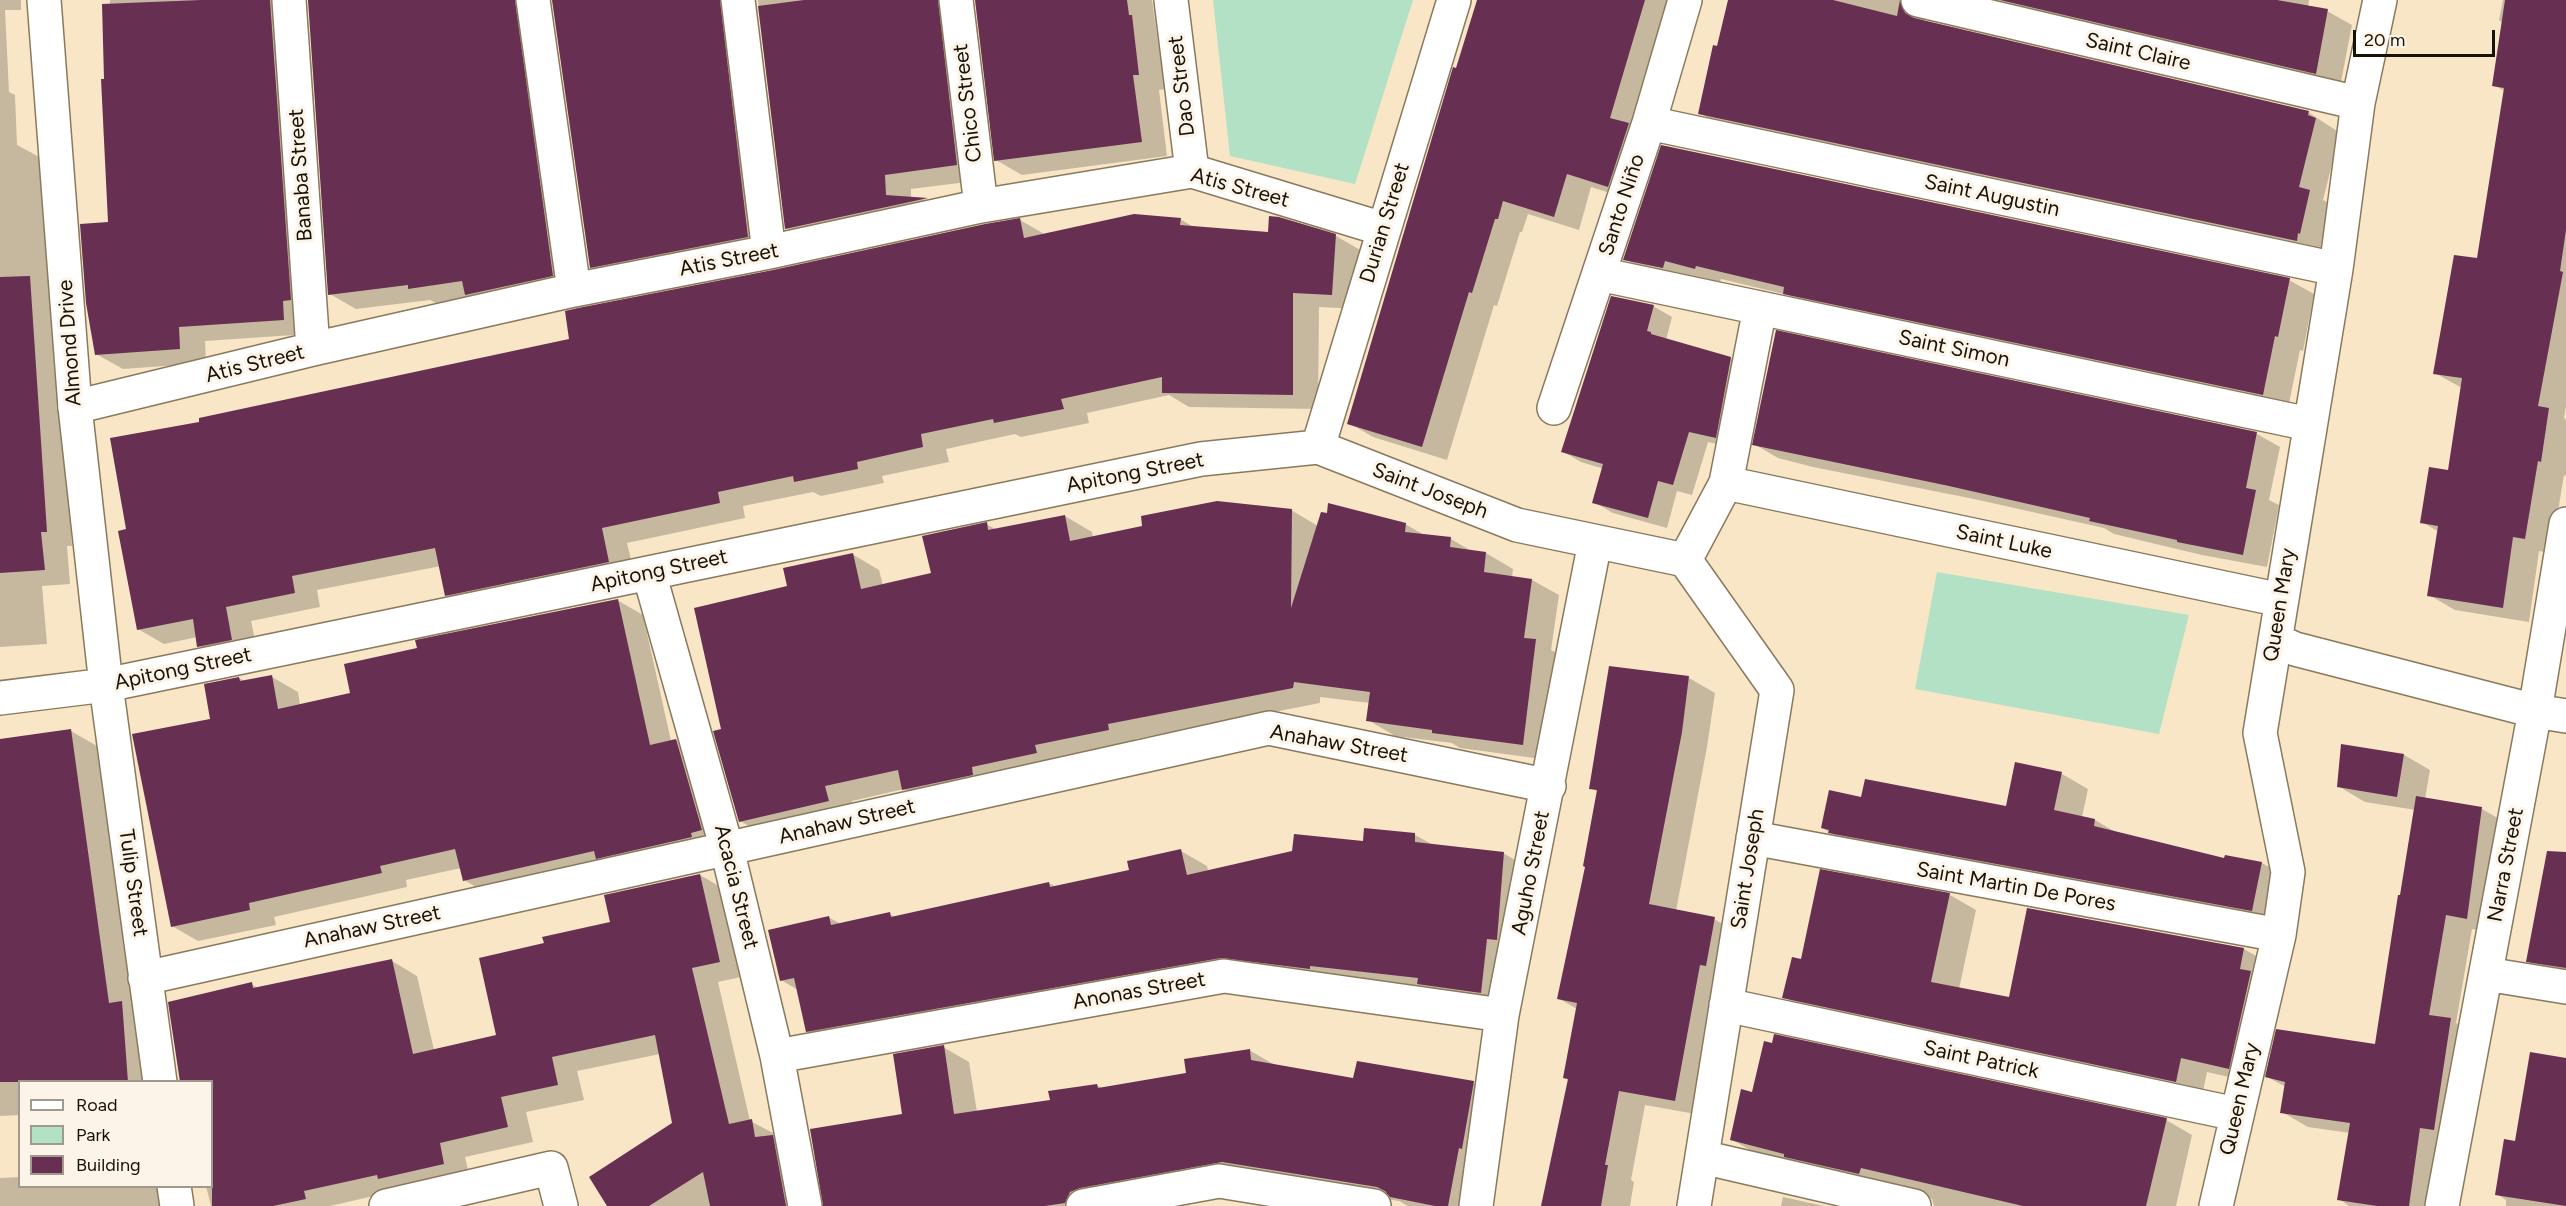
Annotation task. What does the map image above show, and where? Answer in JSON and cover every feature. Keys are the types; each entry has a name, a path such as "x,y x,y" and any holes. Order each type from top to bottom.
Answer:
{"street":[{"name":"Almond Drive","path":"44,0 75,407 106,685"},
{"name":"Banaba Street","path":"289,0 313,349"},
{"path":"533,0 574,290"},
{"path":"738,0 770,252"},
{"name":"Chico Street","path":"956,0 981,206"},
{"name":"Dao Street","path":"1172,0 1192,171"},
{"name":"Durian Street","path":"1318,447 1454,0"},
{"name":"Santo Niño","path":"1554,408 1649,123 1685,0"},
{"name":"Saint Claire","path":"1918,0 2358,103"},
{"name":"Queen Mary","path":"2216,1206 2279,935 2288,872 2260,733 2336,269 2358,103 2380,0"},
{"name":"Saint Augustin","path":"1649,123 2336,269"},
{"name":"Atis Street","path":"75,407 313,349 574,290 770,252 981,206 1192,171 1383,229"},
{"name":"Saint Simon","path":"1599,274 2309,424"},
{"path":"1685,560 1726,483 1760,308"},
{"name":"Saint Joseph","path":"1318,447 1517,525 1685,560 1777,690 1694,1206"},
{"name":"Apitong Street","path":"0,698 106,685 1201,459 1318,447"},
{"name":"Saint Luke","path":"1726,483 2281,600"},
{"name":"Narra Street","path":"2442,1206 2486,974 2551,714 2566,524"},
{"name":"Aguho Street","path":"1476,1206 1502,1015 1549,786 1595,542"},
{"name":"Acacia Street","path":"649,573 728,849 777,1056 805,1206"},
{"path":"2275,639 2295,649 2551,714"},
{"name":"Tulip Street","path":"106,685 160,1080"},
{"name":"Anahaw Street","path":"145,978 1269,728 1549,786"},
{"name":"Saint Martin De Pores","path":"1753,838 2279,935"},
{"path":"2486,974 2566,987"},
{"name":"Anonas Street","path":"777,1056 1224,976 1502,1015"},
{"name":"Saint Patrick","path":"1726,1005 2236,1114"},
{"path":"1701,1157 1914,1206"},
{"path":"386,1206 551,1168 561,1206"},
{"path":"174,1188 177,1206"},
{"path":"1083,1206 1216,1194 1374,1206"}],"green space":[{"path":"1213,0 1413,0 1355,184 1230,156"},
{"path":"1937,572 2189,615 2159,734 1915,689"}],"building":[{"path":"270,0 291,300 283,301 284,320 179,327 180,349 95,355 86,303 80,224 108,222 101,79 104,79 102,4"},
{"path":"308,0 515,0 553,276 465,295 462,281 408,289 408,285 328,295"},
{"path":"552,0 720,0 748,237 590,268"},
{"path":"804,0 938,0 957,165 885,175 886,195 928,198 785,229 758,6"},
{"path":"975,0 1127,0 1129,15 1132,15 1139,75 1133,75 1142,142 994,161"},
{"path":"1477,0 1645,0 1610,118 1629,123 1608,187 1567,174 1554,217 1503,201 1498,219 1495,219 1472,293 1469,292 1422,447 1347,424 1453,67 1456,68"},
{"path":"1728,0 1833,0 1897,16 1900,0 1905,13 1914,18 2309,111 2308,115 2316,118 2299,187 2310,190 2300,234 2298,233 2297,241 1698,114 1713,45 1717,46"},
{"path":"2000,0 2277,0 2328,9 2316,74"},
{"path":"2505,0 2566,0 2566,230 2560,271 2563,272 2538,406 2549,408 2541,462 2538,461 2525,539 2513,537 2503,608 2427,596 2438,526 2420,523 2429,467 2448,470 2462,378 2433,374 2454,255 2477,258 2504,88 2492,86"},
{"path":"1661,145 2290,278 2263,395 1783,294 1784,287 1696,266 1695,269 1665,261 1663,268 1623,260"},
{"path":"1134,214 1181,218 1180,225 1268,232 1269,216 1336,234 1332,295 1293,293 1293,395 1162,393 1162,377 1061,399 1064,409 994,423 993,419 921,434 923,447 857,462 858,469 794,482 793,476 718,492 720,503 602,528 609,562 445,596 435,548 292,576 295,593 226,607 232,640 197,647 193,619 137,630 118,531 126,529 110,438 199,422 199,418 569,339 565,311 578,308 1020,218 1024,238"},
{"path":"30,276 47,532 41,532 45,570 0,573 0,277"},
{"path":"1611,296 1654,305 1647,331 1651,334 1731,357 1716,438 1689,432 1673,485 1658,481 1648,518 1592,503 1603,464 1561,452"},
{"path":"1776,330 2257,432 2246,488 2256,490 2243,555 2177,542 2177,540 2089,521 2090,518 1949,486 1752,445"},
{"path":"1217,501 1292,509 1291,608 1321,512 1327,513 1328,503 1406,523 1405,532 1451,537 1450,547 1486,552 1484,572 1532,579 1524,638 1536,639 1523,745 1432,733 1432,730 1366,721 1370,692 1294,682 1293,688 1108,724 1109,730 1035,745 1037,753 972,767 973,775 902,790 898,770 825,786 829,801 739,822 713,731 721,729 694,608 787,586 783,568 853,553 861,589 931,573 922,536 987,522 988,530 1065,515 1070,541 1142,526 1141,516"},
{"path":"618,599 650,745 676,739 702,830 691,833 692,837 596,859 594,851 463,881 455,849 380,866 382,873 249,903 250,910 171,927 132,734 210,719 204,684 239,677 240,681 272,675 278,709 350,693 344,664 417,648 415,640"},
{"path":"1609,666 1689,676 1682,732 1649,904 1715,917 1706,966 1700,965 1675,1101 1619,1091 1605,1165 1608,1165 1601,1206 1541,1206 1568,1079 1563,1078 1577,1003 1557,999 1585,867 1583,866 1597,790 1589,789"},
{"path":"71,729 109,1003 122,1001 128,1080 0,1082 0,739"},
{"path":"2341,744 2404,754 2397,797 2337,787"},
{"path":"2015,762 2062,772 2054,810 2095,819 2094,826 2224,858 2225,855 2262,862 2252,911 1828,833 1829,830 1821,828 1829,790 1861,797 1865,779 2006,806"},
{"path":"2416,796 2482,807 2467,919 2446,915 2429,1015 2451,1018 2434,1130 2420,1128 2409,1206 2377,1206 2337,1200 2350,1123 2280,1113 2285,1082 2265,1077 2276,1029 2375,1044"},
{"path":"1364,828 1415,833 1415,842 1504,852 1497,940 1487,939 1481,993 1417,984 1418,978 1310,966 1310,969 1221,958 806,1032 794,978 780,981 768,930 829,916 831,925 890,912 891,917 1049,882 1050,887 1129,870 1127,861 1181,849 1187,875 1292,851 1294,834 1363,841"},
{"path":"2547,851 2566,852 2566,968 2526,962"},
{"path":"1820,869 1950,893 1931,982 2009,997 2027,908 2244,948 2240,969 2251,971 2229,1069 2181,1058 2176,1082 1782,998 1792,957 1801,959"},
{"path":"700,874 720,962 692,968 729,1124 752,1119 755,1137 773,1135 786,1206 710,1206 703,1172 649,1206 607,1206 589,1177 672,1123 655,1035 552,1057 558,1085 501,1097 508,1127 440,1143 444,1164 378,1179 377,1175 304,1191 306,1199 273,1206 212,1206 213,1080 180,1080 168,1002 252,982 253,988 392,959 413,1054 496,1035 479,958 544,943 542,937 610,922 604,895"},
{"path":"1774,1034 2167,1118 2146,1206 2023,1206 1861,1168 1859,1174 1784,1157 1784,1154 1730,1140 1741,1089 1752,1092 1764,1041 1772,1043"},
{"path":"944,1045 954,1114 1050,1100 1048,1091 1097,1084 1098,1088 1186,1073 1184,1059 1250,1049 1251,1060 1353,1078 1357,1061 1474,1081 1462,1149 1459,1148 1448,1206 1435,1206 1390,1197 1377,1187 1222,1162 1080,1188 1070,1192 1065,1203 1045,1206 823,1206 810,1129 902,1114 893,1054"},
{"path":"2530,1052 2566,1058 2566,1206 2495,1195 2504,1139 2515,1141"}]}
